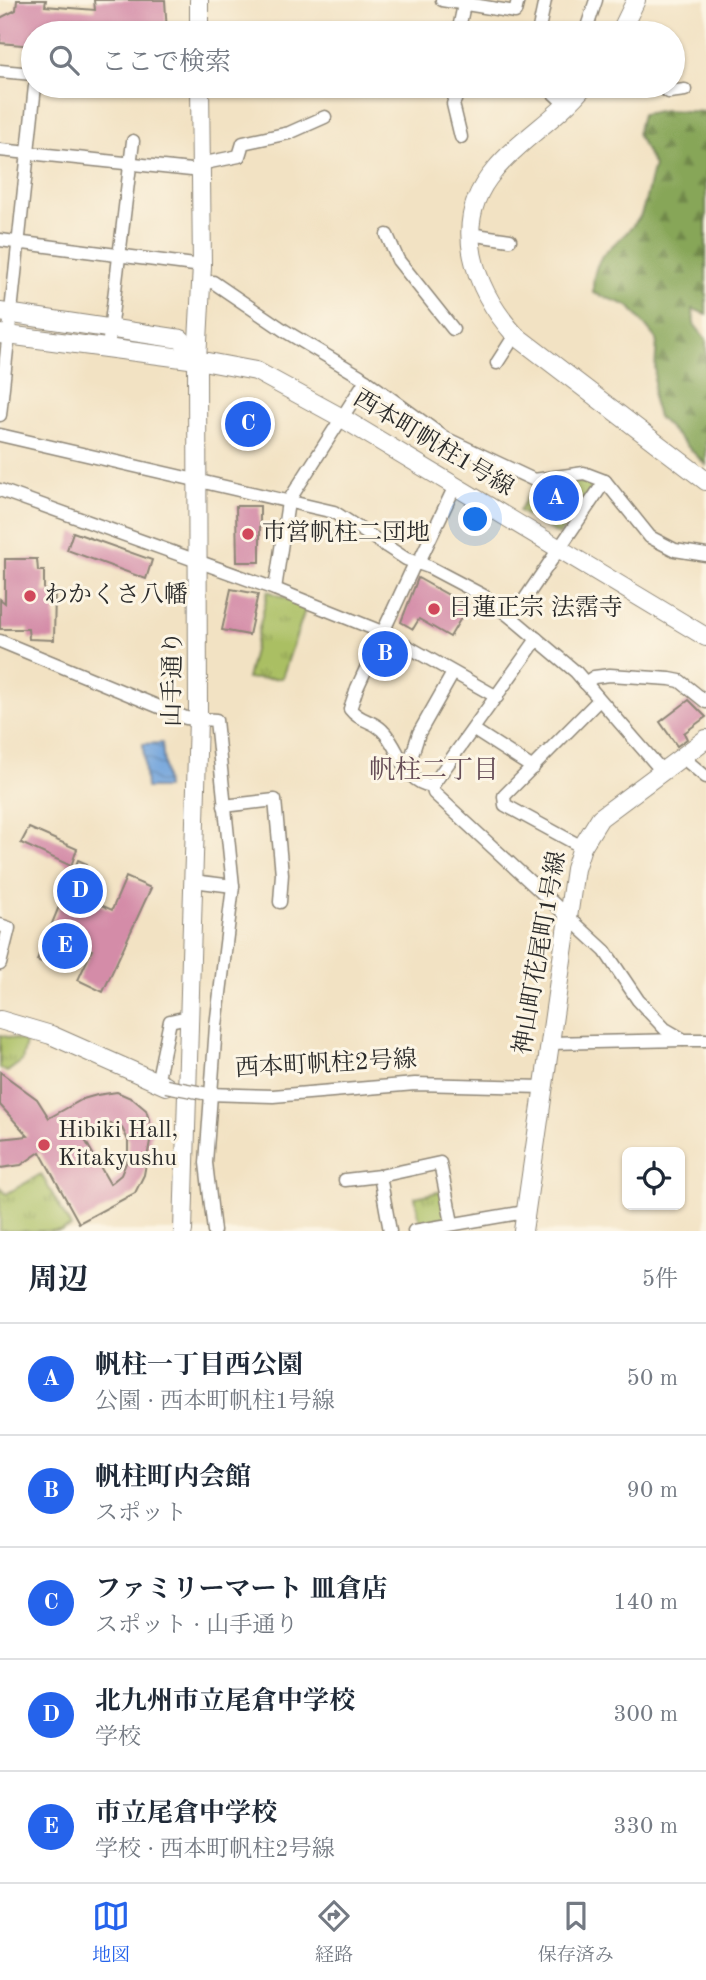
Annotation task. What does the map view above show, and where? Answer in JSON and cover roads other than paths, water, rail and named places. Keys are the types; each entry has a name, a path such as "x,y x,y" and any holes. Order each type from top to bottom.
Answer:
{"street":[{"path":"199,0 200,21"},
{"path":"442,0 515,12 518,0"},
{"path":"541,21 545,0"},
{"path":"589,21 596,0"},
{"path":"629,21 636,0"},
{"path":"461,21 465,2"},
{"path":"0,71 21,73"},
{"path":"0,415 5,312 18,242 34,98"},
{"name":"山手通り","path":"183,1231 198,719 200,564 197,360 202,274 200,98"},
{"path":"456,98 453,104 461,137"},
{"path":"559,98 565,104"},
{"path":"571,98 493,172 479,194 468,233 479,281 499,317 515,335 706,481"},
{"path":"0,150 130,165 201,167 239,156 243,143 289,133 325,117"},
{"path":"108,348 133,141"},
{"path":"468,233 510,240"},
{"path":"387,235 398,260 453,329"},
{"path":"0,240 120,256 202,274 366,380 445,438 534,480 584,473 604,481 650,537 675,550 706,555"},
{"path":"5,312 181,340 197,360"},
{"name":"西本町帆柱1号線","path":"3,335 256,370 342,418 706,637"},
{"path":"497,363 515,335"},
{"path":"275,589 288,502 366,380"},
{"path":"0,435 334,512 417,564 484,596 512,618 586,683 662,771"},
{"path":"512,618 557,547 604,481"},
{"path":"432,786 420,784 407,771 383,730 356,718 351,709 382,632 456,486"},
{"path":"0,490 275,589 382,632 497,698"},
{"path":"432,786 537,639"},
{"path":"0,641 186,718 216,720 233,886 207,1094 206,1163 214,1231"},
{"path":"407,771 419,733 453,673"},
{"path":"586,683 594,677 610,675 670,679 680,681 706,702"},
{"path":"582,847 505,805 504,796 599,700"},
{"path":"474,730 533,768"},
{"name":"神山町花尾町1号線","path":"523,1231 575,870 582,847 600,818 706,739"},
{"path":"681,757 706,777"},
{"path":"432,786 434,793 605,951 638,1000 665,1029 684,1040"},
{"path":"224,806 275,800 282,874 279,902"},
{"path":"193,881 233,886"},
{"path":"0,925 9,928 0,964"},
{"path":"162,1084 170,1021 188,1017"},
{"name":"西本町帆柱2号線","path":"0,1020 51,1035 162,1084 207,1094 273,1097 415,1084 543,1087"},
{"path":"550,1044 706,1040"},
{"path":"345,1180 380,1176 440,1163 452,1223"},
{"path":"380,1176 390,1231"},
{"path":"414,1231 525,1212"}],"water":[{"path":"162,743 166,788 146,788 143,744"}],"place":[{"name":"ファミリーマート 皿倉店","path":"248,424"},
{"name":"帆柱一丁目西公園","path":"556,498"},
{"name":"市営帆柱二団地","path":"248,534"},
{"name":"わかくさ八幡","path":"30,596"},
{"name":"日蓮正宗 法霑寺","path":"434,609"},
{"name":"帆柱町内会館","path":"385,654"},
{"name":"北九州市立尾倉中学校","path":"80,891"},
{"name":"市立尾倉中学校","path":"65,946"},
{"name":"Hibiki Hall, Kitakyushu","path":"44,1145"}],"district":[{"name":"帆柱二丁目","path":"434,771"}]}
